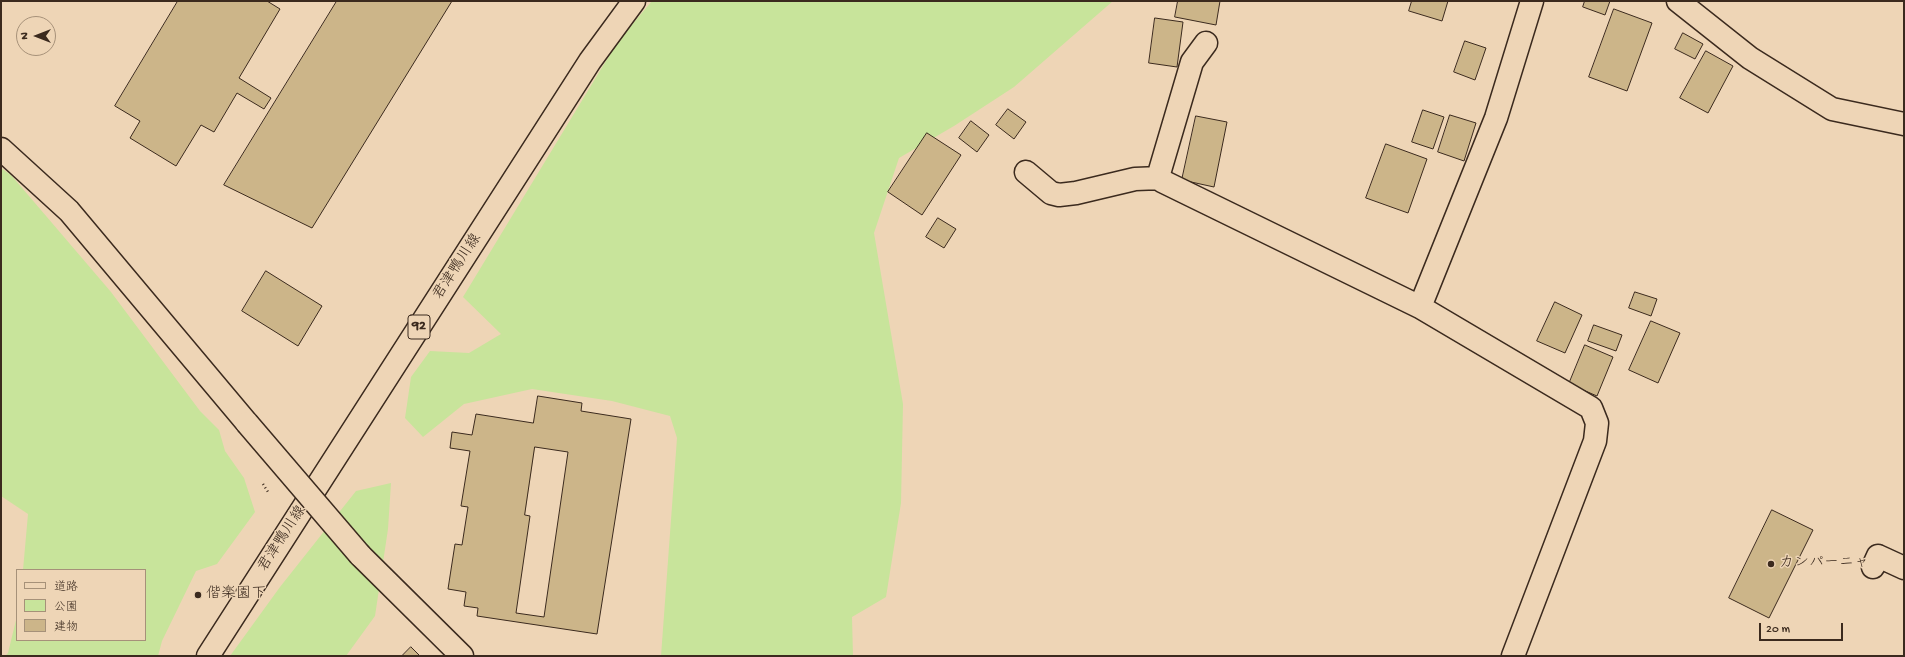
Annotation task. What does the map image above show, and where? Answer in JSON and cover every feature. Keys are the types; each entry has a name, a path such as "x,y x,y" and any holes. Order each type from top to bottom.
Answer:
{"street":[{"name":"君津鴨川線","path":"208,656 586,68 634,1"},
{"path":"1420,307 1496,118 1532,1"},
{"path":"1678,1 1750,58 1832,109 1904,124"},
{"path":"1206,43 1192,62 1159,174 1162,181 1420,307 1591,408 1597,423 1595,441 1513,656"},
{"path":"1,149 69,211 360,555 462,656"},
{"path":"1026,172 1051,193 1059,195 1076,194 1135,179 1161,178"},
{"path":"1873,567 1878,556 1904,568"}],"green space":[{"path":"652,1 1113,1 1014,87 954,126 899,158 874,233 903,404 901,503 886,597 852,617 853,656 661,656 677,438 670,416 612,401 532,389 464,404 423,437 405,418 411,377 430,351 469,353 501,334 463,297 618,41"},
{"path":"1,168 11,175 111,292 200,411 219,430 225,451 244,478 255,512 217,564 196,571 162,641 158,656 5,656 8,653 16,620 16,641 146,641 146,569 23,569 28,514 1,496"},
{"path":"391,483 388,529 375,616 346,656 230,656 280,587 356,491"}],"building":[{"path":"178,1 267,1 280,9 239,78 271,98 264,109 237,93 214,132 201,125 176,166 130,138 140,121 115,106"},
{"path":"337,1 452,1 312,228 224,185"},
{"path":"1178,1 1220,1 1216,25 1175,17"},
{"path":"1412,1 1448,1 1442,21 1409,11"},
{"path":"1585,1 1610,1 1605,15 1583,7"},
{"path":"1614,9 1652,23 1627,91 1589,77"},
{"path":"1155,18 1183,22 1177,67 1149,63"},
{"path":"1683,33 1703,44 1695,59 1675,49"},
{"path":"1465,41 1486,48 1475,80 1454,72"},
{"path":"1706,51 1733,66 1708,113 1680,98"},
{"path":"1008,109 1026,122 1014,139 996,125"},
{"path":"1423,110 1444,117 1433,149 1412,142"},
{"path":"1450,115 1476,123 1464,161 1438,152"},
{"path":"1196,116 1227,122 1214,187 1182,180"},
{"path":"971,121 989,135 977,152 959,138"},
{"path":"927,133 961,155 922,215 888,192"},
{"path":"1386,144 1427,159 1408,213 1366,198"},
{"path":"938,218 956,229 944,248 926,237"},
{"path":"266,271 322,306 298,346 242,311"},
{"path":"1635,292 1657,299 1651,316 1629,308"},
{"path":"1555,302 1582,315 1565,353 1537,341"},
{"path":"1651,321 1680,333 1658,383 1629,370"},
{"path":"1594,325 1622,335 1616,351 1588,341"},
{"path":"1585,345 1613,357 1597,396 1569,384"},
{"path":"538,396 582,403 581,411 631,419 597,634 477,616 478,608 464,606 466,592 448,589 455,544 462,545 468,507 461,506 470,451 450,448 452,432 472,435 476,414 533,423","holes":["535,447 568,452 544,617 516,613 530,516 525,515"]},
{"name":"カンパーニャ","path":"1772,510 1813,530 1769,618 1729,598"},
{"path":"411,647 420,656 402,656"}],"place":[{"name":"カンパーニャ","path":"1771,564"},
{"name":"偕楽園下","path":"198,595"}]}
